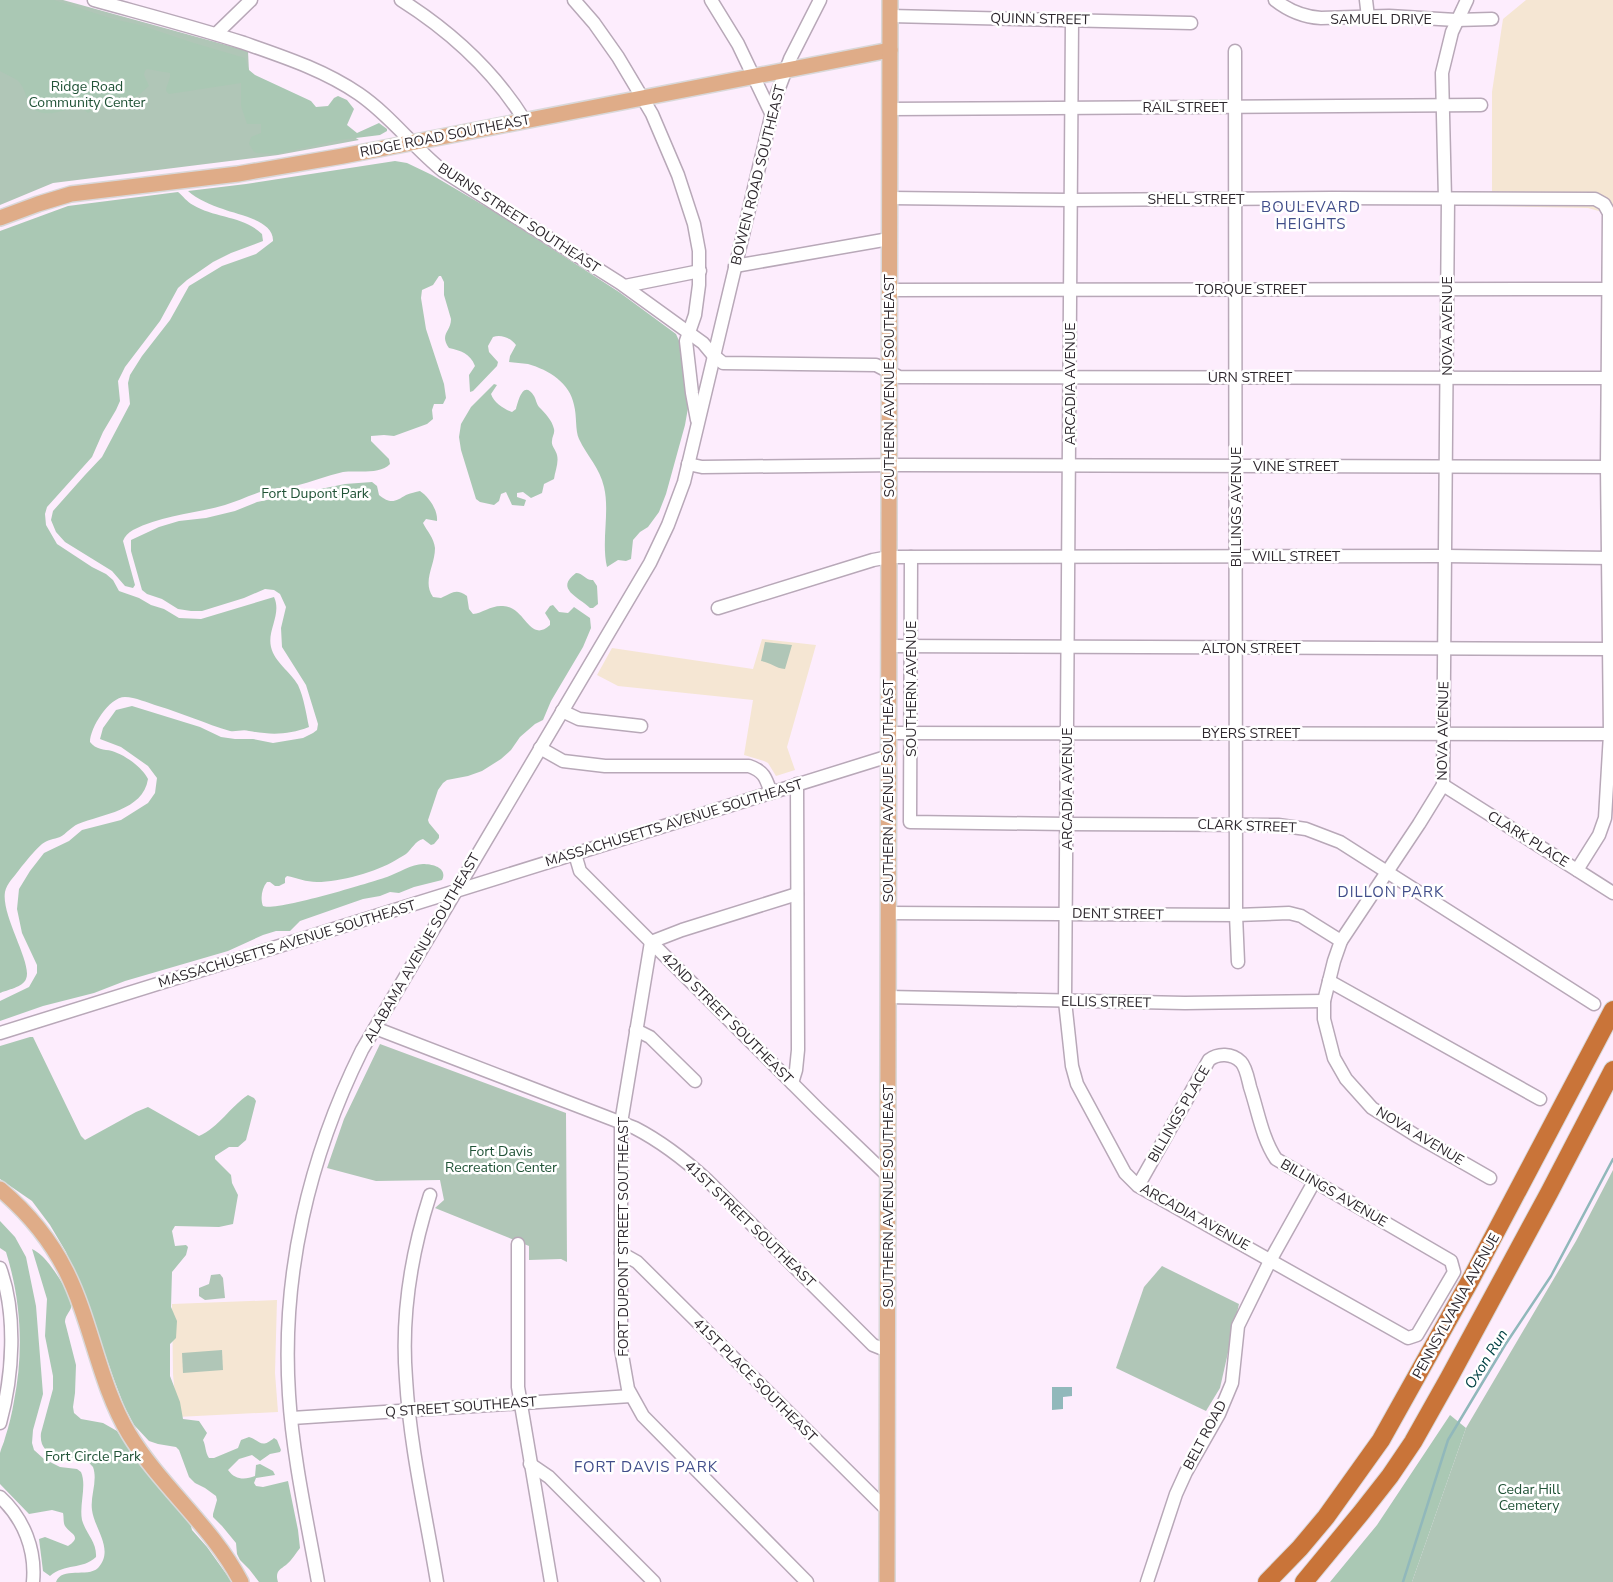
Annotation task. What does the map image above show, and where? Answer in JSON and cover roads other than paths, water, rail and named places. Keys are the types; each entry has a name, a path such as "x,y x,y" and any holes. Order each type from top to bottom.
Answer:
{"highway":[{"name":"PENNSYLVANIA AVENUE","path":"1267,1582 1300,1548 1326,1517 1381,1440 1458,1303 1613,1010"},
{"name":"PENNSYLVANIA AVENUE","path":"1304,1582 1390,1476 1413,1442 1549,1193 1613,1070"}],"main road":[{"name":"SOUTHERN AVENUE SOUTHEAST","path":"887,1582 890,0"},
{"name":"RIDGE ROAD SOUTHEAST","path":"0,218 71,194 238,174 412,143 890,50"},
{"path":"0,1189 41,1230 60,1260 73,1286 113,1402 130,1435 150,1464 218,1544 241,1582"}],"street":[{"name":"BURNS STREET SOUTHEAST","path":"94,0 216,34 297,62 329,76 375,106 395,123 433,163 448,175 625,286 703,343 713,355"},
{"path":"216,34 251,0"},
{"path":"401,0 439,26 472,55 498,84 525,121"},
{"path":"574,0 607,41 643,98 666,144 684,192 698,244 700,271 695,315 686,341 698,425"},
{"path":"711,0 738,44 771,113"},
{"name":"BOWEN ROAD SOUTHEAST","path":"713,355 771,113 785,71 820,0"},
{"name":"SAMUEL DRIVE","path":"1275,0 1290,10 1311,17 1337,19 1389,16 1456,20 1492,18"},
{"path":"1366,0 1368,17"},
{"name":"NOVA AVENUE","path":"1467,0 1456,20 1443,65 1447,289 1443,785 1341,941 1324,1001 1324,1019 1334,1058 1346,1080 1363,1100 1415,1136 1490,1178"},
{"name":"QUINN STREET","path":"890,16 1191,23"},
{"name":"ARCADIA AVENUE","path":"1072,20 1065,1001 1072,1066 1077,1084 1125,1173 1138,1186 1408,1338 1417,1335 1434,1306"},
{"name":"BILLINGS AVENUE","path":"1235,51 1236,915 1238,962"},
{"name":"RAIL STREET","path":"890,109 1481,105"},
{"name":"SHELL STREET","path":"890,198 1071,200 1236,198 1595,199 1601,201 1609,213 1611,289"},
{"path":"735,266 890,239"},
{"path":"625,286 700,271"},
{"path":"1577,870 1599,835 1604,818 1612,734 1611,289"},
{"name":"TORQUE STREET","path":"890,290 1611,289"},
{"name":"URN STREET","path":"713,355 723,363 874,364 899,377 1610,378"},
{"name":"ALABAMA AVENUE SOUTHEAST","path":"318,1582 297,1463 289,1394 288,1333 293,1272 303,1214 317,1160 334,1112 352,1070 375,1028 654,554 674,512 698,425 713,355"},
{"name":"VINE STREET","path":"688,464 700,467 889,465 1610,467"},
{"name":"WILL STREET","path":"718,608 873,560 889,557 1445,556 1611,558"},
{"name":"SOUTHERN AVENUE","path":"910,822 911,557"},
{"name":"ALTON STREET","path":"888,646 1612,649"},
{"path":"562,711 579,719 641,726"},
{"name":"BYERS STREET","path":"889,732 1612,734"},
{"path":"540,748 564,760 605,766 749,766 759,769 767,780 771,792"},
{"name":"MASSACHUSETTS AVENUE SOUTHEAST","path":"0,1033 889,756"},
{"path":"792,1083 796,1070 798,1050 797,784"},
{"name":"CLARK PLACE","path":"1443,785 1613,893"},
{"name":"CLARK STREET","path":"910,822 1236,824 1278,825 1306,829 1340,842 1594,1004"},
{"name":"42ND STREET SOUTHEAST","path":"575,854 580,871 888,1176"},
{"path":"651,942 682,930 797,894"},
{"name":"DENT STREET","path":"888,913 1236,915 1289,913 1301,916 1341,941"},
{"name":"FORT DUPONT STREET SOUTHEAST","path":"651,942 621,1123 621,1349 626,1382 631,1396 649,1423 807,1582"},
{"path":"1329,981 1540,1098"},
{"name":"ELLIS STREET","path":"888,996 1186,1003 1324,1001"},
{"name":"41ST STREET SOUTHEAST","path":"375,1028 621,1123 653,1138 694,1167 872,1346 888,1351"},
{"path":"636,1030 650,1037 695,1082"},
{"name":"BILLINGS PLACE","path":"1138,1186 1209,1060 1216,1055 1228,1055"},
{"name":"BILLINGS AVENUE","path":"1228,1055 1241,1062 1268,1146 1276,1159 1451,1260 1454,1272 1434,1306"},
{"name":"BELT ROAD","path":"1147,1582 1176,1494 1186,1472 1220,1414 1232,1383 1238,1326 1270,1259 1314,1182"},
{"path":"430,1195 416,1246 407,1313 406,1378 409,1410 437,1582"},
{"path":"518,1244 518,1387 551,1582"},
{"name":"41ST PLACE SOUTHEAST","path":"621,1253 637,1262 887,1510"},
{"path":"0,1268 8,1304 11,1353 7,1392 0,1423"},
{"name":"Q STREET SOUTHEAST","path":"292,1418 631,1396"},
{"path":"530,1464 549,1477 654,1582"},
{"path":"0,1497 14,1512 26,1533 33,1559 33,1582"}],"waterway":[{"name":"Oxon Run","path":"1403,1582 1448,1440 1505,1345 1551,1276 1613,1159"}],"district":[{"name":"BOULEVARD HEIGHTS","path":"1311,216"},
{"name":"DILLON PARK","path":"1391,892"},
{"name":"FORT DAVIS PARK","path":"646,1467"}],"park label":[{"name":"Ridge Road Community Center","path":"87,94"},
{"name":"Fort Dupont Park","path":"315,493"},
{"name":"Fort Davis Recreation Center","path":"501,1160"},
{"name":"Fort Circle Park","path":"93,1456"},
{"name":"Cedar Hill Cemetery","path":"1529,1498"}]}
